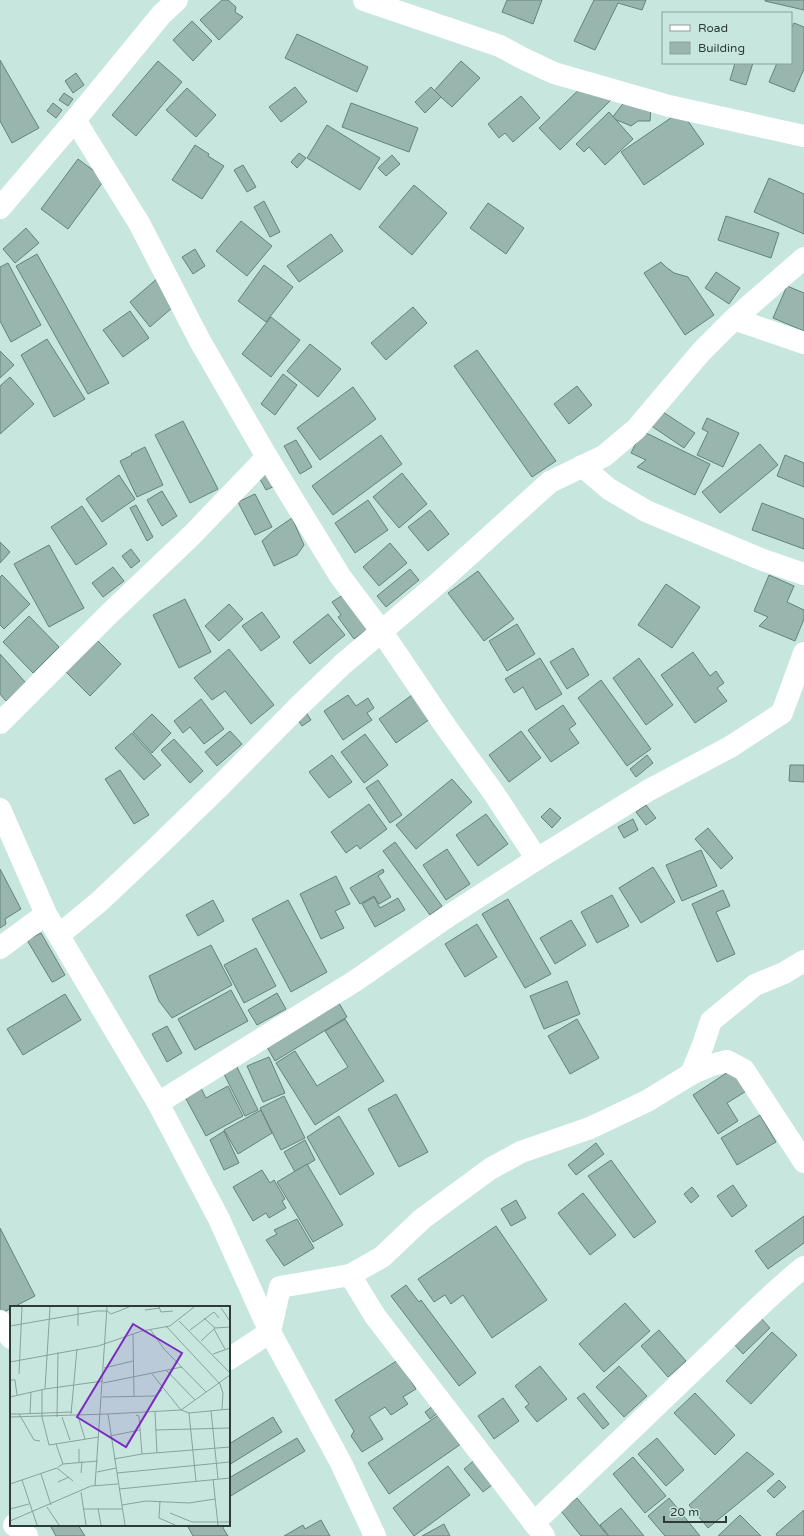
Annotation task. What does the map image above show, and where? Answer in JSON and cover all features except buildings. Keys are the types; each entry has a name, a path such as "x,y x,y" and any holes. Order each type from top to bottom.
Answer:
{"street":[{"path":"0,208 75,120 161,15 177,0"},
{"path":"364,0 500,46 554,73 669,106 804,136"},
{"path":"75,120 139,223 200,341 267,457 340,576 382,632 446,727 493,792 537,859"},
{"path":"59,935 100,902 343,664 436,586 550,482 604,456 636,429 701,352 734,319 804,258"},
{"path":"734,319 804,343"},
{"path":"0,723 29,696 109,614 192,535 267,457"},
{"path":"582,466 609,489 646,511 763,560 804,574"},
{"path":"158,1103 355,981 447,917 537,859 649,790 730,747 782,713 804,653"},
{"path":"0,809 46,914 158,1103 219,1220 270,1332 341,1463 375,1536"},
{"path":"0,948 46,914"},
{"path":"691,1074 704,1045 711,1021 755,985 784,974 804,961"},
{"path":"230,1358 270,1332 280,1287 350,1275 382,1257 422,1219 490,1169 521,1152 590,1128 647,1101 691,1074 712,1065 726,1061 744,1070 804,1162"},
{"path":"350,1275 375,1316 539,1530 743,1320 786,1281 804,1267"},
{"path":"0,1321 10,1336"},
{"path":"16,1526 27,1536"}]}
